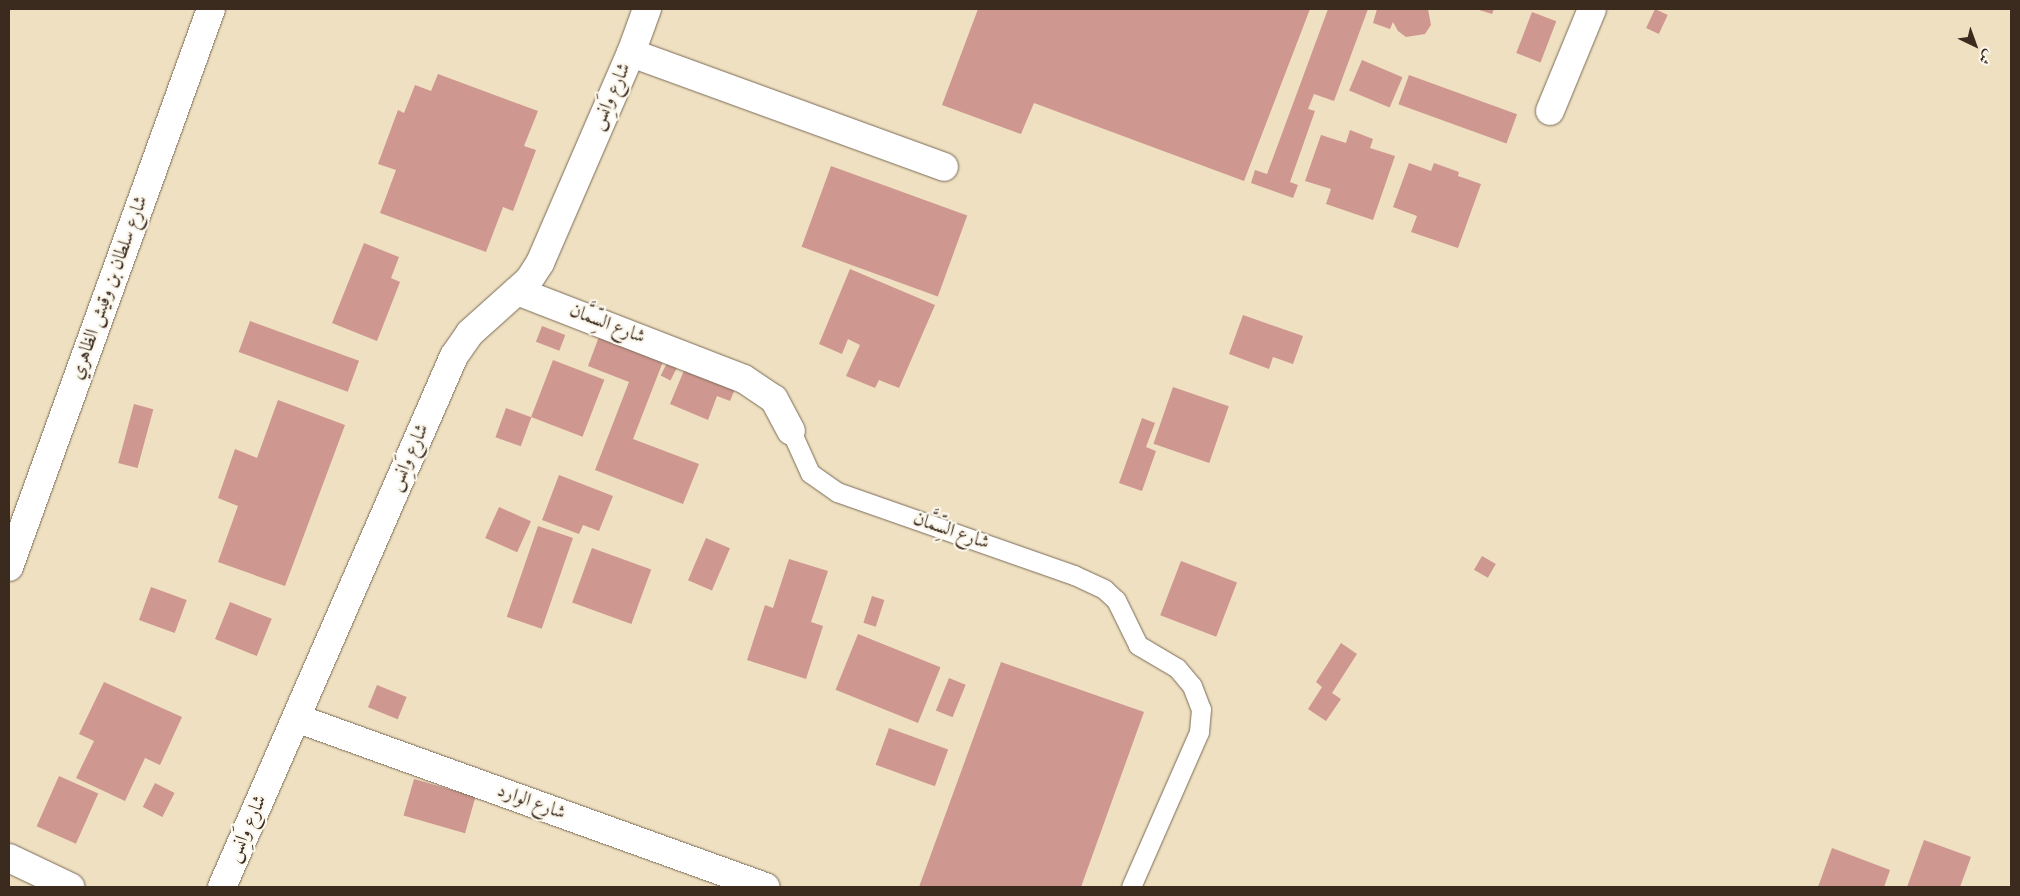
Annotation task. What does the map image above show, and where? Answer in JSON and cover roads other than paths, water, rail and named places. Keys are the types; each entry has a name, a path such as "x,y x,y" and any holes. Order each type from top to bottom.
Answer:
{"street":[{"name":"شارع سلطان بن وقيش الظاهري","path":"9,567 211,9"},
{"name":"شارع وَانِس","path":"222,887 454,356 470,333 529,280 540,263 631,52 647,9"},
{"path":"1550,111 1592,9"},
{"name":"شارع وَانِس","path":"631,52 944,167"},
{"name":"شارع السِّمَّان","path":"517,290 744,379 774,399 791,431"},
{"name":"شارع الوارد","path":"296,718 766,887"},
{"path":"15,864 70,887"}],"lane":[{"name":"شارع السِّمَّان","path":"791,431 810,473 837,492 1074,575 1104,589 1116,600 1138,645 1177,668 1192,686 1201,709 1199,732 1131,887"}]}
